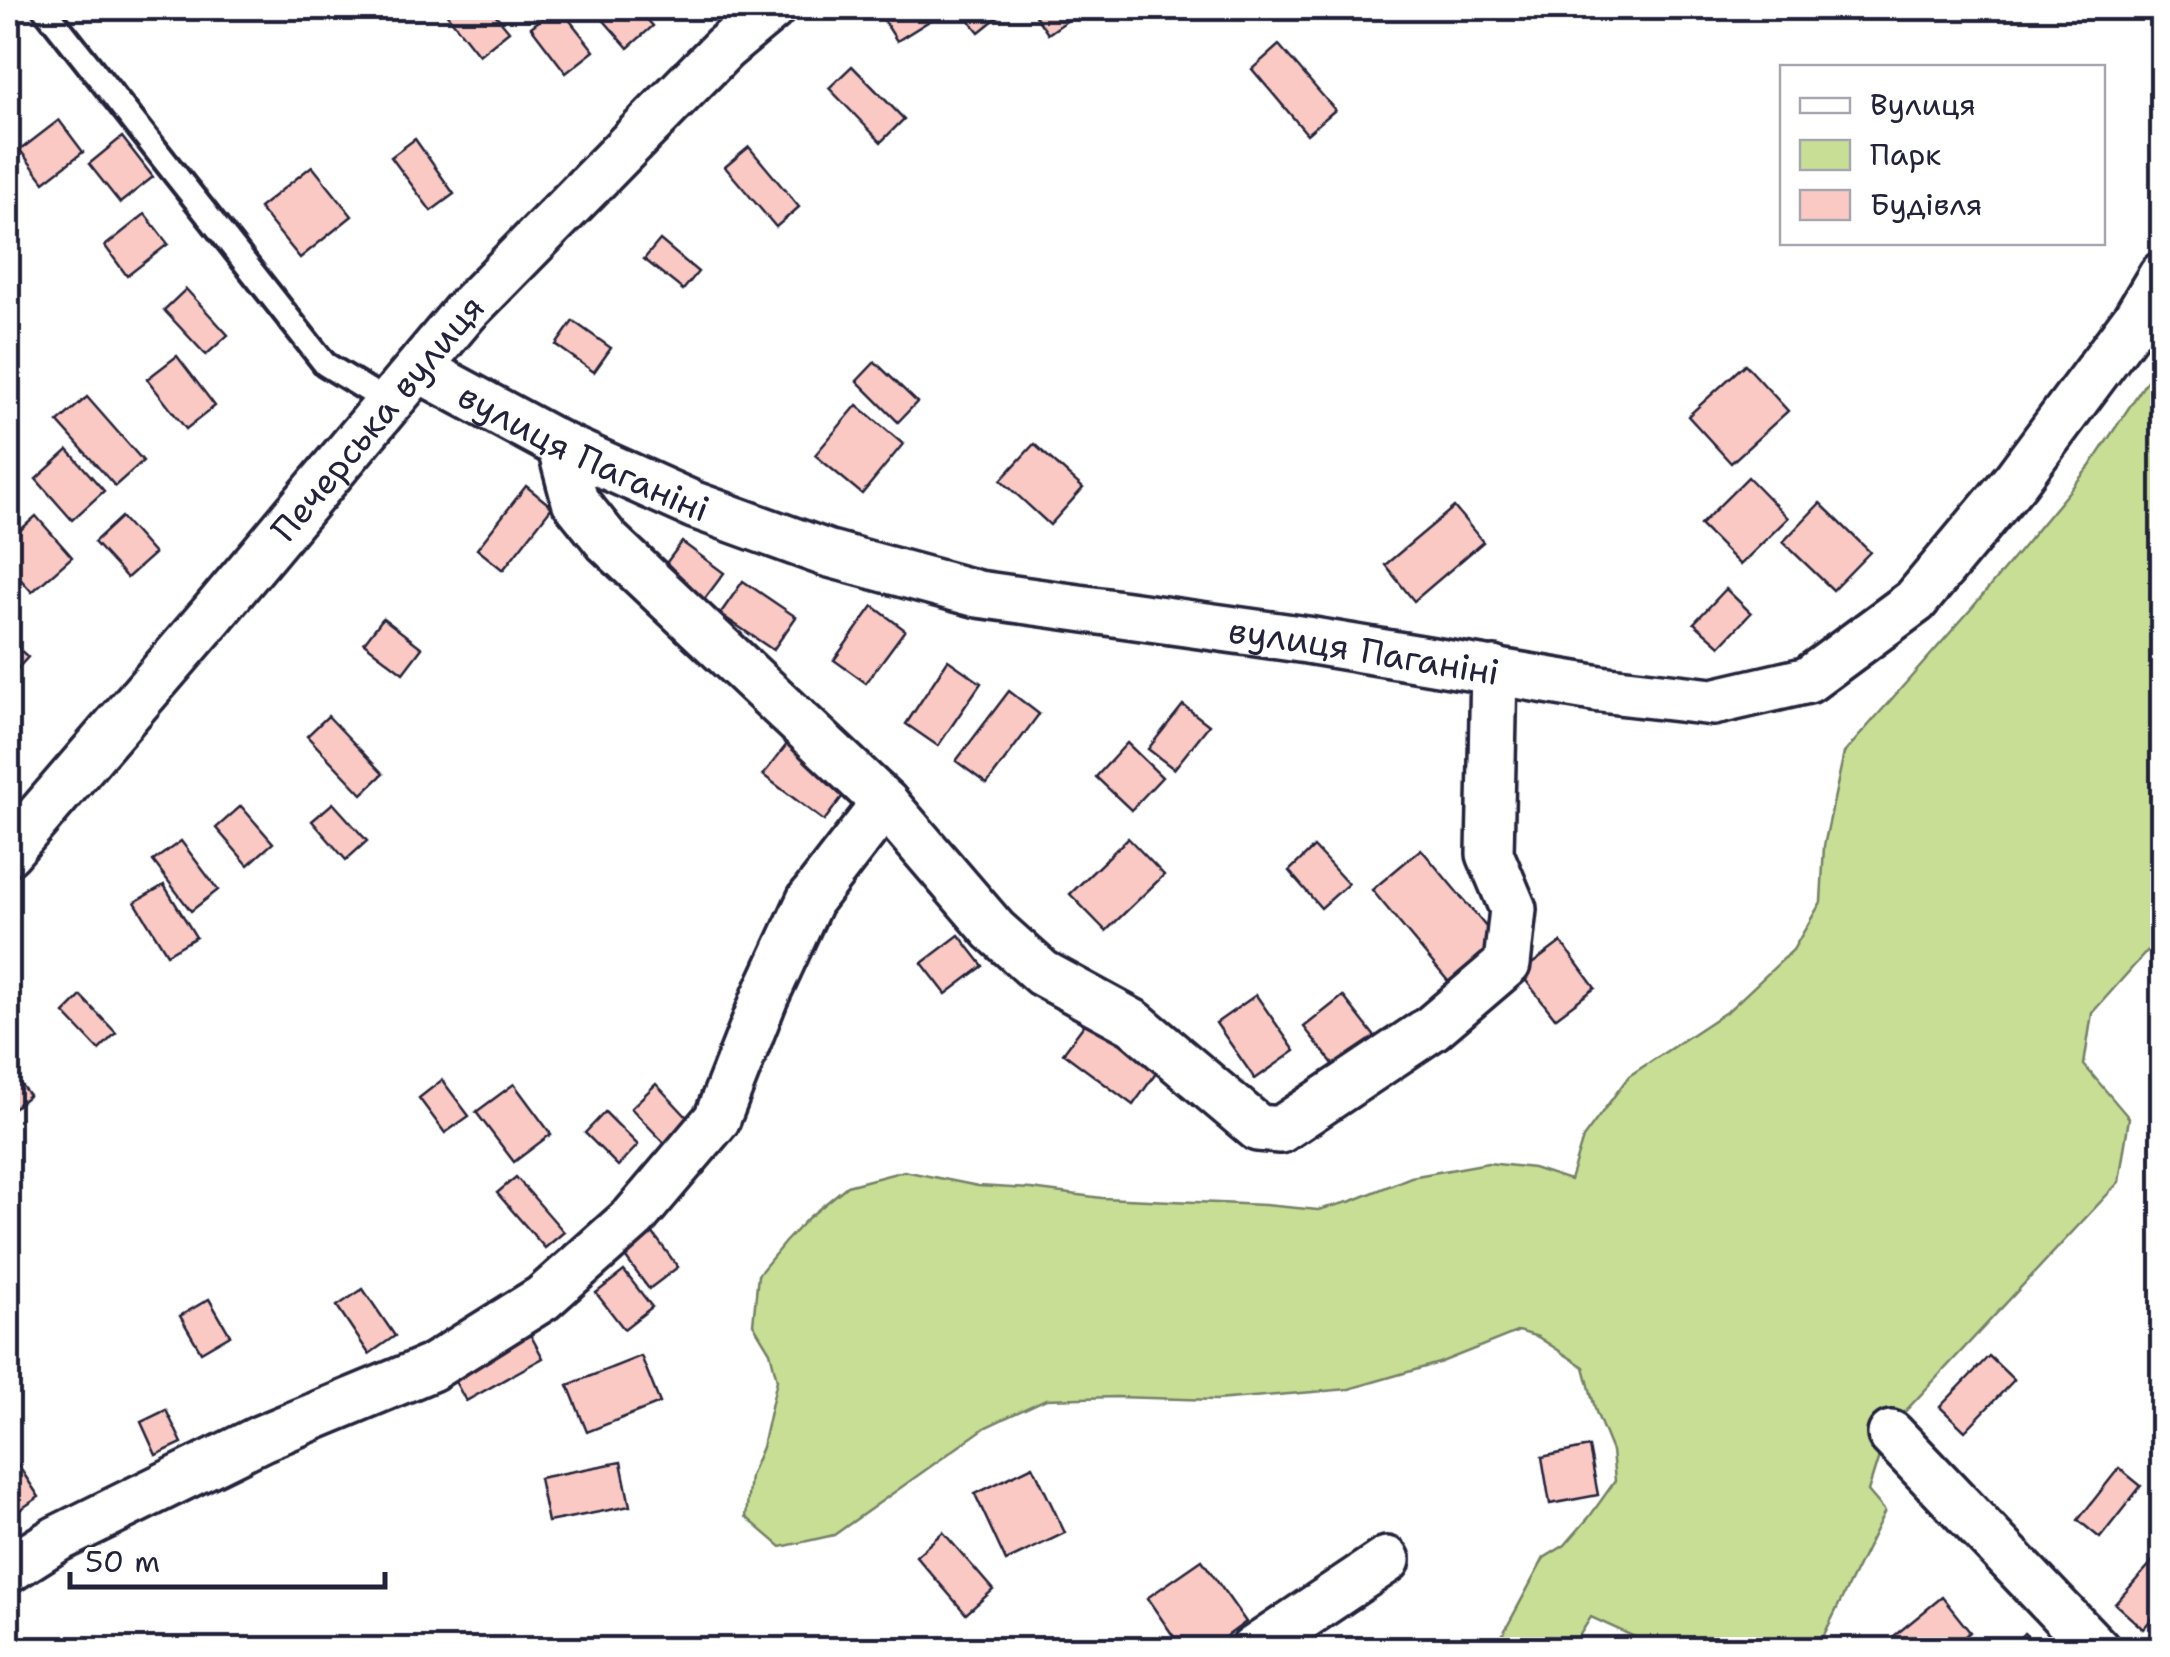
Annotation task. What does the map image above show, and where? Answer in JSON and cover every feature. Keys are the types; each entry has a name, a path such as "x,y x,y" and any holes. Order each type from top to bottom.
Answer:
{"street":[{"name":"Печерська вулиця","path":"8,852 465,312 724,48 772,8"},
{"name":"вулиця Паганіні","path":"419,369 560,445 694,504 826,554 978,594 1307,640 1600,689 1713,702 1808,680 1915,601 2016,480 2136,320 2162,275"},
{"path":"560,445 575,501 607,541 886,803 994,930 1042,973 1134,1023 1258,1128 1280,1130 1432,1028 1507,964 1513,909 1490,854 1494,670"},
{"path":"8,1570 57,1539 262,1438 431,1368 543,1298 634,1217 717,1119 810,900 886,803"},
{"path":"1891,1434 2097,1650"},
{"path":"1253,1650 1387,1560"}],"lane":[{"path":"44,8 324,364 389,404"}],"green space":[{"path":"2162,358 2162,939 2092,1013 2084,1065 2129,1118 2119,1182 1887,1431 1868,1491 1885,1511 1817,1649 1661,1649 1591,1617 1571,1649 1495,1649 1544,1558 1565,1545 1615,1481 1612,1451 1584,1367 1538,1337 1519,1331 1439,1363 1349,1389 1216,1400 1046,1399 986,1427 834,1535 781,1547 746,1517 750,1476 762,1447 777,1380 770,1352 753,1324 758,1275 808,1218 847,1186 904,1171 978,1186 1102,1198 1318,1210 1411,1177 1488,1163 1533,1168 1570,1180 1583,1138 1629,1076 1729,1010 1793,950 1821,902 1824,846 1844,753 2090,466"}],"building":[{"path":"442,8 490,8 509,31 479,55"},
{"path":"556,8 594,51 566,73 531,27"},
{"path":"593,8 637,8 653,26 628,48"},
{"path":"876,8 928,8 934,18 897,41"},
{"path":"959,8 1009,8 979,32"},
{"path":"1030,8 1085,8 1048,34"},
{"path":"1279,45 1335,110 1307,134 1252,69"},
{"path":"852,66 904,119 881,142 829,88"},
{"path":"59,120 83,152 44,182 20,150"},
{"path":"122,137 153,177 120,203 89,164"},
{"path":"415,139 454,194 431,211 391,157"},
{"path":"749,147 799,207 776,227 725,167"},
{"path":"312,166 352,216 300,258 259,208"},
{"path":"145,214 168,244 127,276 105,246"},
{"path":"660,240 698,272 683,290 644,259"},
{"path":"186,289 228,335 206,355 164,310"},
{"path":"573,321 611,348 594,372 556,345"},
{"path":"177,356 215,406 186,429 147,379"},
{"path":"875,362 917,402 898,422 857,381"},
{"path":"1745,364 1788,411 1731,463 1688,416"},
{"path":"87,397 143,461 115,486 58,422"},
{"path":"857,405 903,444 862,494 815,455"},
{"path":"1034,444 1083,488 1050,525 1001,480"},
{"path":"68,450 104,491 72,520 36,479"},
{"path":"1748,477 1788,518 1740,565 1700,525"},
{"path":"526,486 552,507 503,570 477,549"},
{"path":"1820,503 1870,552 1833,590 1783,542"},
{"path":"1454,507 1483,542 1414,601 1385,565"},
{"path":"36,516 72,557 32,592 8,565 8,541"},
{"path":"121,517 154,554 127,578 94,542"},
{"path":"682,542 724,573 700,605 658,574"},
{"path":"743,581 796,617 773,650 720,614"},
{"path":"1726,589 1751,613 1720,646 1694,623"},
{"path":"873,606 905,630 866,683 834,660"},
{"path":"383,618 422,648 403,673 364,643"},
{"path":"8,639 28,657 8,679"},
{"path":"948,660 981,683 938,746 906,724"},
{"path":"1009,691 1039,714 987,784 956,761"},
{"path":"1183,705 1209,725 1174,769 1148,749"},
{"path":"328,716 383,774 362,794 307,736"},
{"path":"791,739 851,785 824,821 763,775"},
{"path":"1127,743 1162,777 1131,810 1096,777"},
{"path":"333,803 367,841 346,860 312,821"},
{"path":"241,806 273,843 248,865 216,828"},
{"path":"1128,838 1164,875 1106,931 1070,894"},
{"path":"181,841 218,890 191,911 153,861"},
{"path":"1314,847 1348,884 1321,908 1289,871"},
{"path":"1421,849 1502,946 1453,987 1372,890"},
{"path":"164,885 196,937 167,954 135,902"},
{"path":"959,935 983,966 946,994 922,963"},
{"path":"1561,942 1595,988 1555,1018 1520,973"},
{"path":"1256,995 1295,1051 1255,1079 1216,1023"},
{"path":"81,996 116,1033 99,1050 64,1013"},
{"path":"1343,996 1376,1038 1337,1069 1304,1027"},
{"path":"1093,1013 1162,1065 1133,1105 1063,1053"},
{"path":"8,1068 29,1095 9,1112 8,1110"},
{"path":"442,1080 469,1116 445,1133 419,1098"},
{"path":"514,1084 551,1134 514,1162 476,1112"},
{"path":"656,1084 698,1129 673,1152 631,1108"},
{"path":"605,1112 638,1145 618,1166 585,1133"},
{"path":"516,1177 564,1232 545,1248 497,1193"},
{"path":"652,1232 678,1267 649,1289 623,1254"},
{"path":"624,1271 652,1307 624,1329 596,1293"},
{"path":"363,1289 395,1336 369,1354 337,1306"},
{"path":"209,1299 230,1335 201,1352 180,1316"},
{"path":"525,1325 543,1358 466,1401 447,1367"},
{"path":"641,1356 660,1403 587,1432 568,1385"},
{"path":"1989,1356 2014,1380 1965,1431 1940,1407"},
{"path":"166,1410 182,1443 156,1455 141,1422"},
{"path":"1589,1447 1598,1495 1550,1504 1542,1457"},
{"path":"621,1462 630,1506 548,1522 539,1478"},
{"path":"18,1465 39,1497 18,1511 8,1496 8,1472"},
{"path":"1033,1466 1065,1533 1006,1561 975,1494"},
{"path":"2119,1468 2141,1486 2100,1538 2078,1520"},
{"path":"943,1532 993,1590 966,1614 916,1556"},
{"path":"1202,1560 1246,1622 1208,1650 1183,1650 1147,1598"},
{"path":"2153,1561 2162,1569 2162,1607 2143,1629 2115,1604"},
{"path":"1942,1597 1970,1632 1948,1650 1904,1650 1894,1636"},
{"path":"2024,1633 2042,1650 2009,1650"}]}
